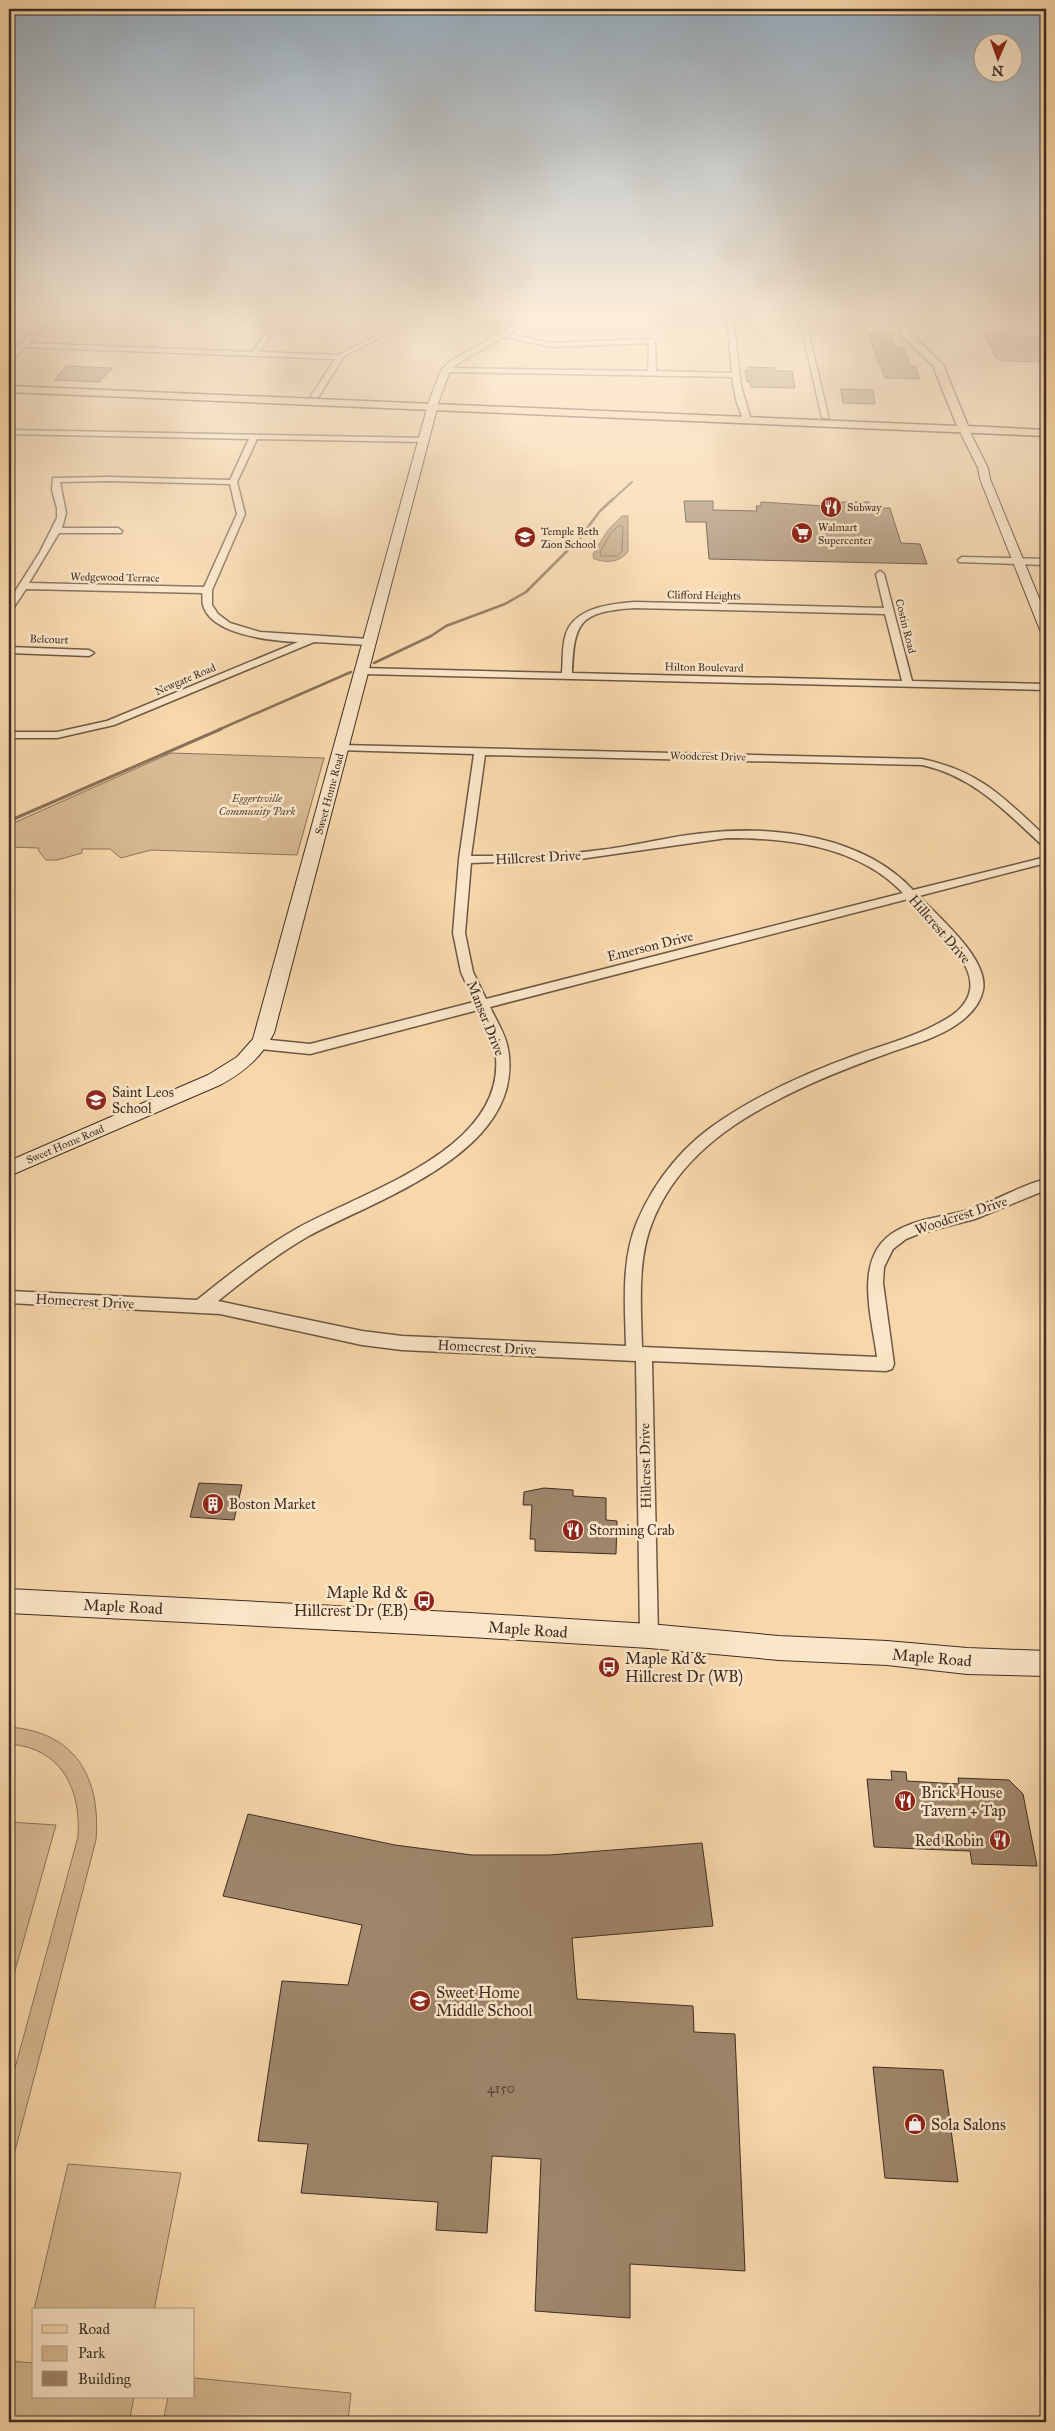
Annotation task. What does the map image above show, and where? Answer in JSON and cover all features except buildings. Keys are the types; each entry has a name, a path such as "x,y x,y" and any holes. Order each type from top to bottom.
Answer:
{"main road":[{"path":"1028,431 1046,433"}],"street":[{"name":"Sweet Home Road","path":"9,1169 214,1080 238,1066 260,1044 265,1033 426,431"},
{"path":"966,431 983,468 985,479 1046,630"},
{"path":"9,432 424,440"},
{"path":"254,437 233,482 241,514 206,596 212,613 219,620 235,627 263,637 312,640"},
{"path":"9,608 54,530 62,511 54,489 56,480 109,479 233,482"},
{"path":"54,530 118,531"},
{"path":"962,560 1046,562"},
{"name":"Costin Road","path":"880,574 908,684"},
{"name":"Wedgewood Terrace","path":"22,586 207,590"},
{"name":"Clifford Heights","path":"567,676 572,630 591,615 613,607 634,605 889,611"},
{"name":"Newgate Road","path":"9,735 57,735 110,723 312,640 369,642"},
{"name":"Belcourt","path":"9,650 89,653"},
{"name":"Hilton Boulevard","path":"362,671 1046,687"},
{"name":"Woodcrest Drive","path":"342,748 480,750 922,762 937,764 971,777 1046,843"},
{"name":"Manser Drive","path":"200,1307 233,1280 278,1248 337,1214 426,1171 451,1155 471,1137 491,1110 502,1078 503,1062 500,1046 483,1004 467,972 459,933 465,859 480,750"},
{"name":"Hillcrest Drive","path":"465,859 508,859 598,854 706,836 760,835 804,841 854,855 886,872 911,895 972,966 977,985 971,1005 964,1014 933,1032 846,1064 767,1098 708,1138 683,1162 655,1198 644,1222 639,1243 633,1290 639,1355 649,1636"},
{"name":"Emerson Drive","path":"260,1044 310,1049 1046,860"},
{"name":"Woodcrest Drive","path":"875,1283 876,1268 881,1255 888,1245 901,1235 970,1215 1046,1184"},
{"name":"Homecrest Drive","path":"9,1297 237,1310 362,1338 402,1343 639,1355 886,1364 875,1283"},
{"name":"Maple Road","path":"9,1601 234,1611 649,1636 779,1648 887,1653 967,1661 1046,1664"}],"green space":[{"name":"Eggertsville Community Park","path":"171,753 324,758 297,855 151,850 121,858 110,849 82,849 82,853 57,860 46,860 38,850 39,848 9,847 9,825"},
{"path":"9,1727 32,1731 52,1738 80,1762 94,1797 96,1840 9,2174 9,2090 78,1837 78,1819 76,1803 64,1774 43,1753 27,1747 9,1744"},
{"path":"9,1822 56,1825 9,1992"},
{"path":"68,2164 181,2173 154,2308 34,2308"},
{"path":"9,2361 32,2363 32,2398 134,2398 129,2422 9,2422"},
{"path":"195,2378 351,2393 348,2422 163,2422 168,2398 195,2398"}],"water":[{"path":"622,516 628,516 628,552 617,560 604,561 594,559 593,554 608,530"}],"waterway":[{"path":"611,501 632,482"},
{"path":"374,663 431,636 446,626 505,604 526,592 579,539 600,511 613,499"},
{"path":"218,730 351,672"},
{"path":"9,821 221,729"}],"place":[{"name":"Subway","path":"831,507"},
{"name":"Walmart Supercenter","path":"802,533"},
{"name":"Temple Beth Zion School","path":"525,537"},
{"name":"Saint Leos School","path":"96,1100"},
{"name":"Boston Market","path":"213,1504"},
{"name":"Storming Crab","path":"573,1530"},
{"name":"Maple Rd & Hillcrest Dr (EB)","path":"424,1601"},
{"name":"Maple Rd & Hillcrest Dr (WB)","path":"609,1667"},
{"name":"Brick House Tavern + Tap","path":"905,1801"},
{"name":"Red Robin","path":"1000,1840"},
{"name":"Sweet Home Middle School","path":"420,2001"},
{"name":"Sola Salons","path":"915,2124"}]}
